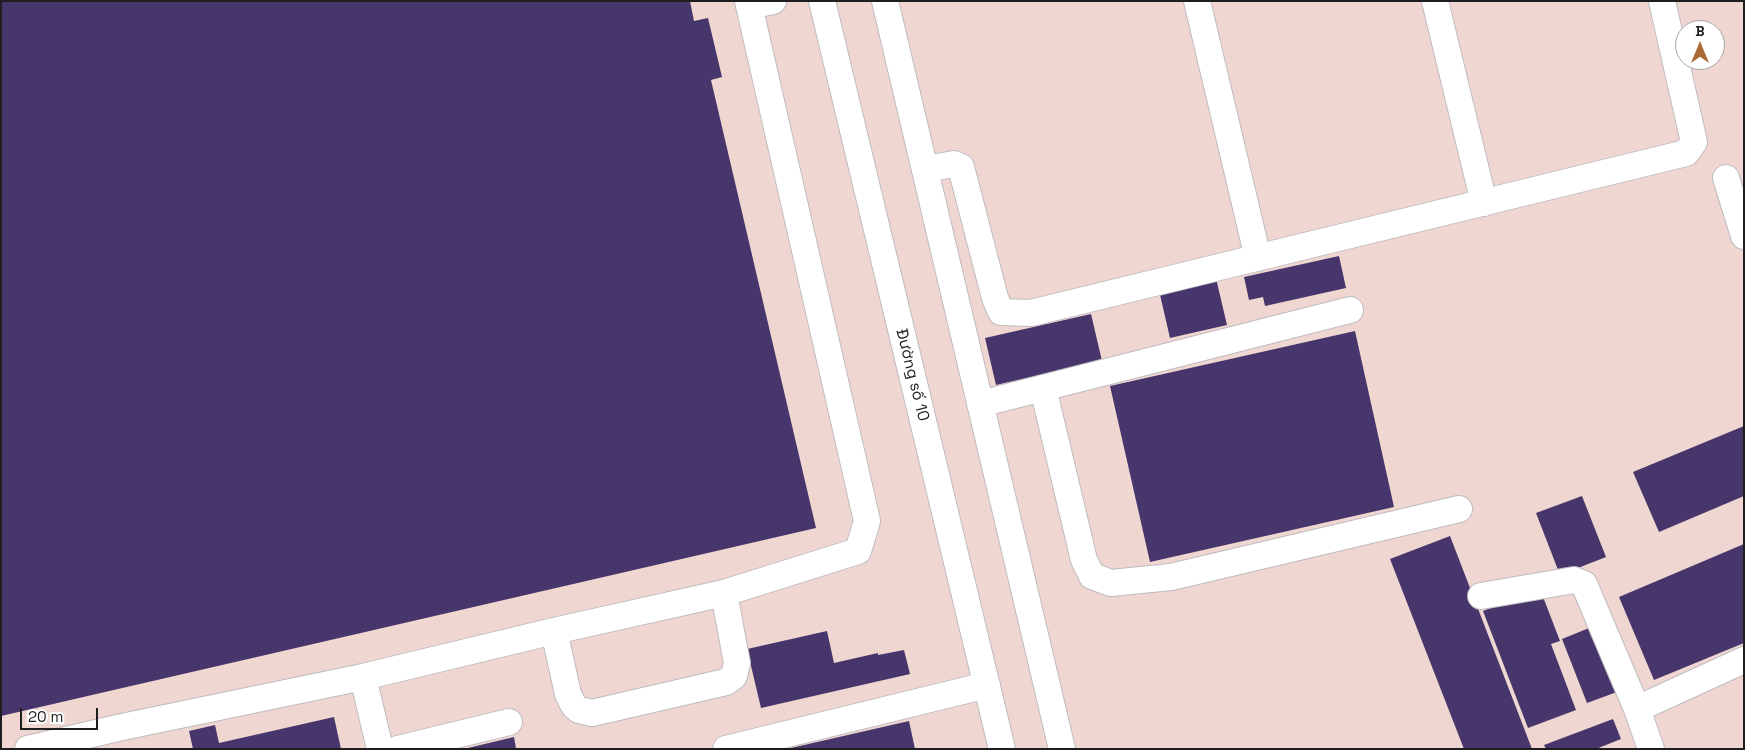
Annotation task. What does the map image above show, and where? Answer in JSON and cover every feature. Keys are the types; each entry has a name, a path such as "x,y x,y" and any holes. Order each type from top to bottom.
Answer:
{"street":[{"name":"Đường số 10","path":"822,1 1002,749"},
{"path":"885,1 1062,749"},
{"path":"1197,1 1258,258"},
{"path":"1435,1 1484,203"},
{"path":"925,169 954,164 961,167 994,298 1001,312 1031,314 1686,153 1694,142 1662,1"},
{"path":"28,749 122,727 363,678 554,631 724,593 858,551 867,520 757,3"},
{"path":"1726,178 1744,236"},
{"path":"980,404 1350,310"},
{"path":"1043,388 1084,560 1092,576 1111,583 1170,577 1459,508"},
{"path":"1481,596 1574,580 1584,584 1637,709 1651,749"},
{"path":"554,631 568,694 574,706 579,710 592,713 726,682 734,676 737,663 724,593"},
{"path":"1637,709 1744,660"},
{"path":"363,678 380,749"},
{"path":"726,749 986,685"},
{"path":"398,749 509,722"}],"shaded area":[{"path":"1,1 1744,1 1744,749 1,749"}],"building":[{"path":"1,1 690,1 694,21 708,18 722,77 711,80 816,528 1,716"},
{"path":"1339,256 1346,288 1265,306 1263,297 1249,300 1244,277"},
{"path":"1215,274 1227,325 1170,338 1158,286"},
{"path":"1091,314 1102,361 996,385 985,338"},
{"path":"1355,331 1394,507 1150,562 1110,386"},
{"path":"1744,426 1744,496 1659,532 1633,472"},
{"path":"1582,496 1606,557 1560,575 1536,513"},
{"path":"1450,536 1532,749 1464,749 1390,559"},
{"path":"1744,544 1744,643 1654,680 1619,597"},
{"path":"1540,589 1560,641 1551,644 1576,710 1528,728 1483,611"},
{"path":"1594,626 1625,689 1587,703 1562,639"},
{"path":"827,631 834,663 878,653 878,655 904,650 910,674 761,708 747,649"},
{"path":"334,717 341,749 193,749 189,731 215,725 219,743"},
{"path":"1613,719 1621,739 1596,749 1546,749 1544,745"},
{"path":"909,721 915,749 791,749 791,748"},
{"path":"514,737 516,749 468,749 468,748"}]}
